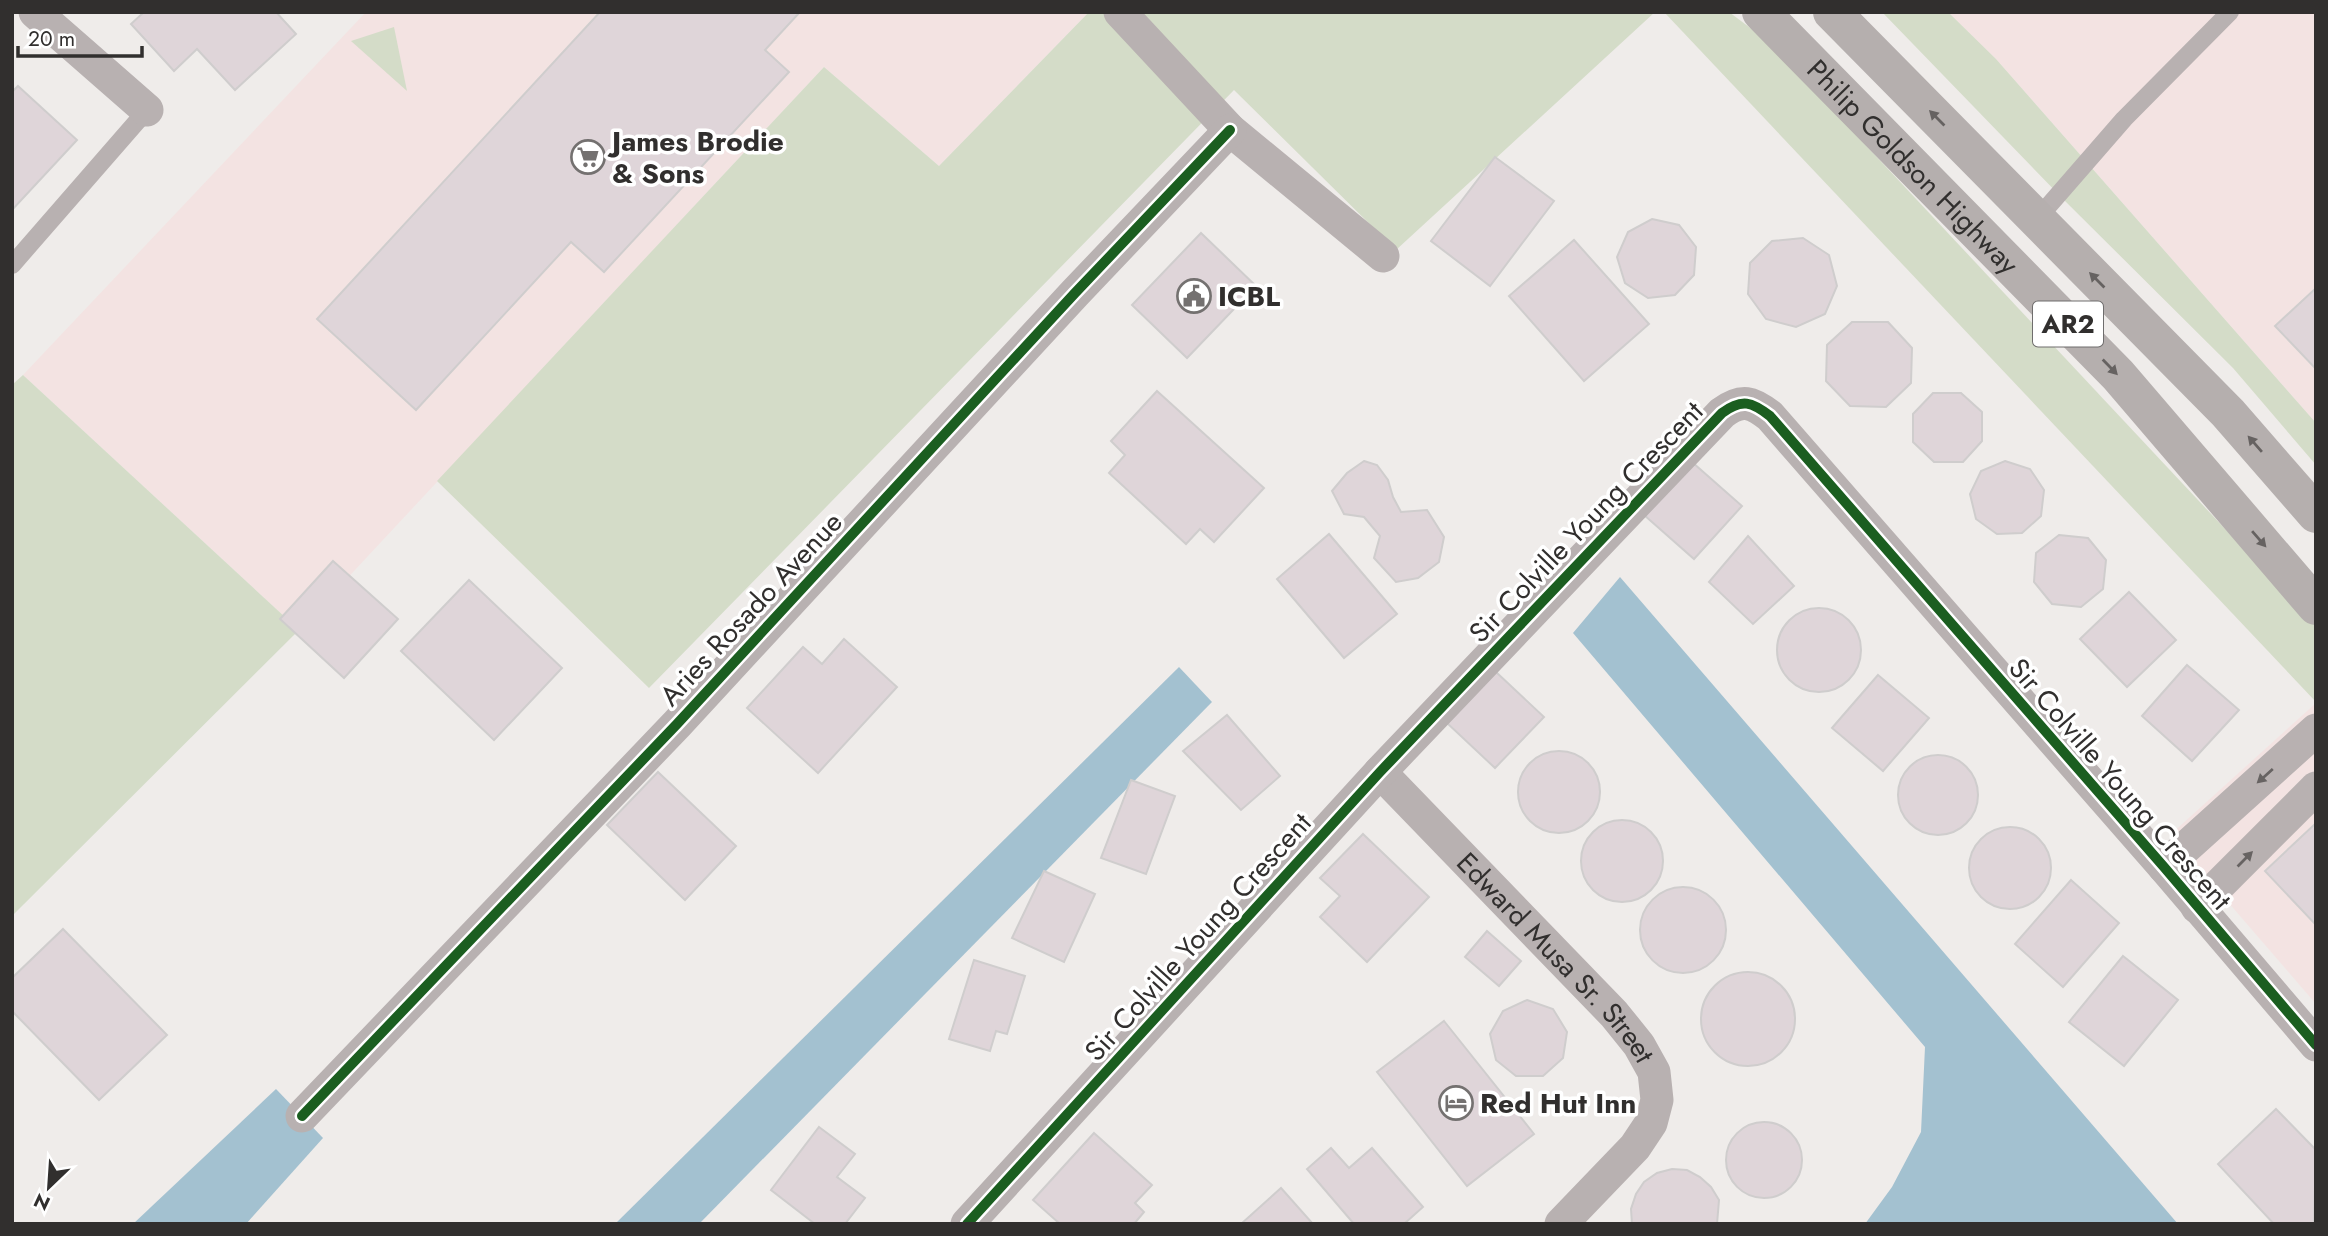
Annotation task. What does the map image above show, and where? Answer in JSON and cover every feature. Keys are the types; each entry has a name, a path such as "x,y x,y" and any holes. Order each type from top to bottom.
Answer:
{"highway":[{"name":"Philip Goldson Highway","path":"1761,12 2118,375 2316,606"},
{"name":"Philip Goldson Highway","path":"1832,12 2228,413 2316,514"}],"street":[{"path":"35,12 147,110"},
{"path":"1120,12 1230,130 1383,256"},
{"name":"Aries Rosado Avenue","path":"302,1116 677,724 1075,293 1230,130"},
{"name":"Sir Colville Young Crescent","path":"967,1224 1380,772 1733,404 1746,403 1758,407 1770,416 2316,1045"},
{"path":"2164,867 2316,730"},
{"name":"Edward Musa Sr. Street","path":"1380,772 1614,1014 1639,1045 1654,1072 1657,1100 1651,1123 1634,1147 1561,1224"},
{"path":"2197,907 2316,789"}],"lane":[{"path":"2036,219 2124,119 2230,12"},
{"path":"12,265 147,110"}],"shaded area":[{"path":"366,12 1089,12 939,166 824,67 299,630 23,375"},
{"path":"1948,12 2316,12 2316,423 1996,59"},
{"path":"2316,703 2316,1004 2170,835"}],"green space":[{"path":"1089,12 1655,12 1396,250 1234,90 649,688 437,481 824,67 939,166"},
{"path":"1664,12 1729,12 1769,42 2316,626 2316,702"},
{"path":"1882,12 1948,12 1996,59 2316,423 2316,465 2233,368 2065,201"},
{"path":"394,27 407,91 351,41"},
{"path":"23,375 299,630 12,916 12,385"}],"water":[{"path":"1620,577 2178,1224 1865,1224 1892,1187 1921,1132 1925,1047 1573,633"},
{"path":"1179,667 1212,702 699,1224 615,1224"},
{"path":"276,1089 323,1138 246,1224 133,1224"}],"building":[{"path":"144,12 276,12 296,34 235,90 197,49 174,71 131,24"},
{"name":"James Brodie & Sons","path":"600,12 800,12 765,50 789,72 604,272 571,242 416,410 317,319"},
{"path":"18,86 77,140 12,210 12,92"},
{"path":"1495,157 1554,201 1490,286 1431,241"},
{"path":"1652,219 1679,225 1696,247 1694,275 1675,295 1648,298 1625,283 1617,257 1628,232"},
{"name":"ICBL","path":"1201,233 1256,286 1187,358 1132,305"},
{"path":"1803,238 1829,255 1837,286 1825,314 1796,327 1766,319 1748,294 1750,263 1772,241"},
{"path":"1574,240 1649,324 1584,381 1509,296"},
{"path":"2316,288 2316,369 2275,326"},
{"path":"1852,322 1888,322 1912,348 1911,383 1886,407 1850,406 1826,381 1827,345"},
{"path":"1157,391 1264,488 1214,542 1200,529 1186,544 1109,473 1125,455 1111,441"},
{"path":"1933,393 1961,393 1982,412 1982,441 1963,462 1934,462 1913,442 1913,414"},
{"path":"1364,461 1377,465 1388,480 1401,512 1427,510 1444,537 1439,562 1418,578 1396,582 1374,558 1380,536 1364,517 1344,514 1332,491 1347,473"},
{"path":"2005,461 2030,469 2044,490 2041,516 2022,533 1997,534 1976,519 1970,494 1981,471"},
{"path":"1692,462 1742,506 1694,559 1644,515"},
{"path":"1329,534 1397,614 1344,658 1277,579"},
{"path":"2059,535 2088,538 2106,560 2103,589 2081,607 2052,604 2034,582 2036,553"},
{"path":"1748,536 1794,586 1753,624 1709,582"},
{"path":"333,561 398,619 344,678 280,619"},
{"path":"469,580 562,668 494,740 401,651"},
{"path":"2129,592 2176,640 2127,687 2080,639"},
{"path":"1819,608 1835,611 1849,620 1858,634 1861,650 1858,666 1849,680 1835,689 1819,692 1803,689 1789,680 1780,666 1777,650 1780,634 1789,620 1803,611"},
{"path":"844,639 897,687 818,773 747,708 803,647 822,664"},
{"path":"2187,665 2239,710 2192,761 2142,716"},
{"path":"1496,672 1544,717 1495,768 1447,723"},
{"path":"1878,675 1929,718 1883,771 1832,728"},
{"path":"1227,715 1280,776 1241,810 1183,751"},
{"path":"1559,751 1575,754 1588,763 1597,776 1600,792 1597,808 1588,821 1575,830 1559,833 1543,830 1530,821 1521,808 1518,792 1521,776 1530,763 1543,754"},
{"path":"1930,755 1946,755 1967,766 1978,787 1978,803 1967,824 1946,835 1930,835 1916,829 1904,817 1898,803 1898,787 1904,773 1916,761"},
{"path":"658,772 736,846 685,900 607,825"},
{"path":"1131,780 1175,796 1146,874 1101,858"},
{"path":"1622,820 1638,823 1651,832 1660,845 1663,861 1660,877 1651,890 1638,899 1622,902 1606,899 1593,890 1584,877 1581,861 1584,845 1593,832 1606,823"},
{"path":"2316,823 2316,925 2265,871"},
{"path":"2002,827 2018,827 2033,834 2044,845 2051,860 2048,884 2039,897 2018,909 2002,909 1987,902 1976,891 1969,876 1969,860 1976,845 1987,834"},
{"path":"1363,834 1429,897 1367,962 1320,917 1340,896 1320,878"},
{"path":"1044,871 1095,894 1064,962 1012,938"},
{"path":"2071,880 2119,923 2063,987 2015,944"},
{"path":"1683,887 1699,891 1713,900 1722,914 1726,930 1722,946 1713,960 1699,969 1683,973 1667,969 1653,960 1644,946 1640,930 1644,914 1653,900 1667,891"},
{"path":"63,929 167,1035 99,1100 12,1011 12,978"},
{"path":"1487,931 1521,961 1499,986 1465,957"},
{"path":"2123,956 2178,1000 2124,1066 2069,1022"},
{"path":"974,960 1025,976 1007,1034 996,1031 990,1051 949,1039"},
{"path":"1748,972 1766,975 1782,985 1792,1001 1795,1019 1792,1037 1782,1053 1766,1063 1748,1066 1730,1063 1714,1053 1704,1037 1701,1019 1704,1001 1714,985 1730,975"},
{"path":"1527,1000 1553,1009 1567,1032 1563,1058 1543,1076 1516,1076 1496,1060 1490,1034 1503,1011"},
{"name":"Red Hut Inn","path":"1444,1021 1534,1134 1467,1186 1377,1072"},
{"path":"2276,1109 2316,1150 2314,1224 2274,1224 2218,1164"},
{"path":"1764,1122 1778,1125 1791,1133 1799,1146 1802,1160 1799,1174 1791,1187 1778,1195 1764,1198 1750,1195 1737,1187 1729,1174 1726,1160 1729,1146 1737,1133 1750,1125"},
{"path":"819,1127 855,1154 837,1177 865,1198 845,1224 815,1224 771,1190"},
{"path":"1094,1133 1152,1185 1135,1203 1144,1212 1134,1224 1060,1224 1033,1200"},
{"path":"1331,1148 1349,1168 1372,1148 1423,1207 1404,1224 1354,1224 1307,1169"},
{"path":"1672,1169 1687,1170 1711,1187 1719,1200 1717,1224 1632,1224 1631,1209 1644,1182 1657,1173"},
{"path":"1281,1188 1313,1224 1241,1224"}],"cycle path":[{"path":"302,1116 677,724 1075,293 1230,130"},
{"path":"967,1224 1380,772 1722,413 1741,404 1752,405 1770,416 2316,1045"}],"place":[{"name":"James Brodie & Sons","path":"588,157"},
{"name":"ICBL","path":"1194,296"},
{"name":"Red Hut Inn","path":"1456,1103"}]}
